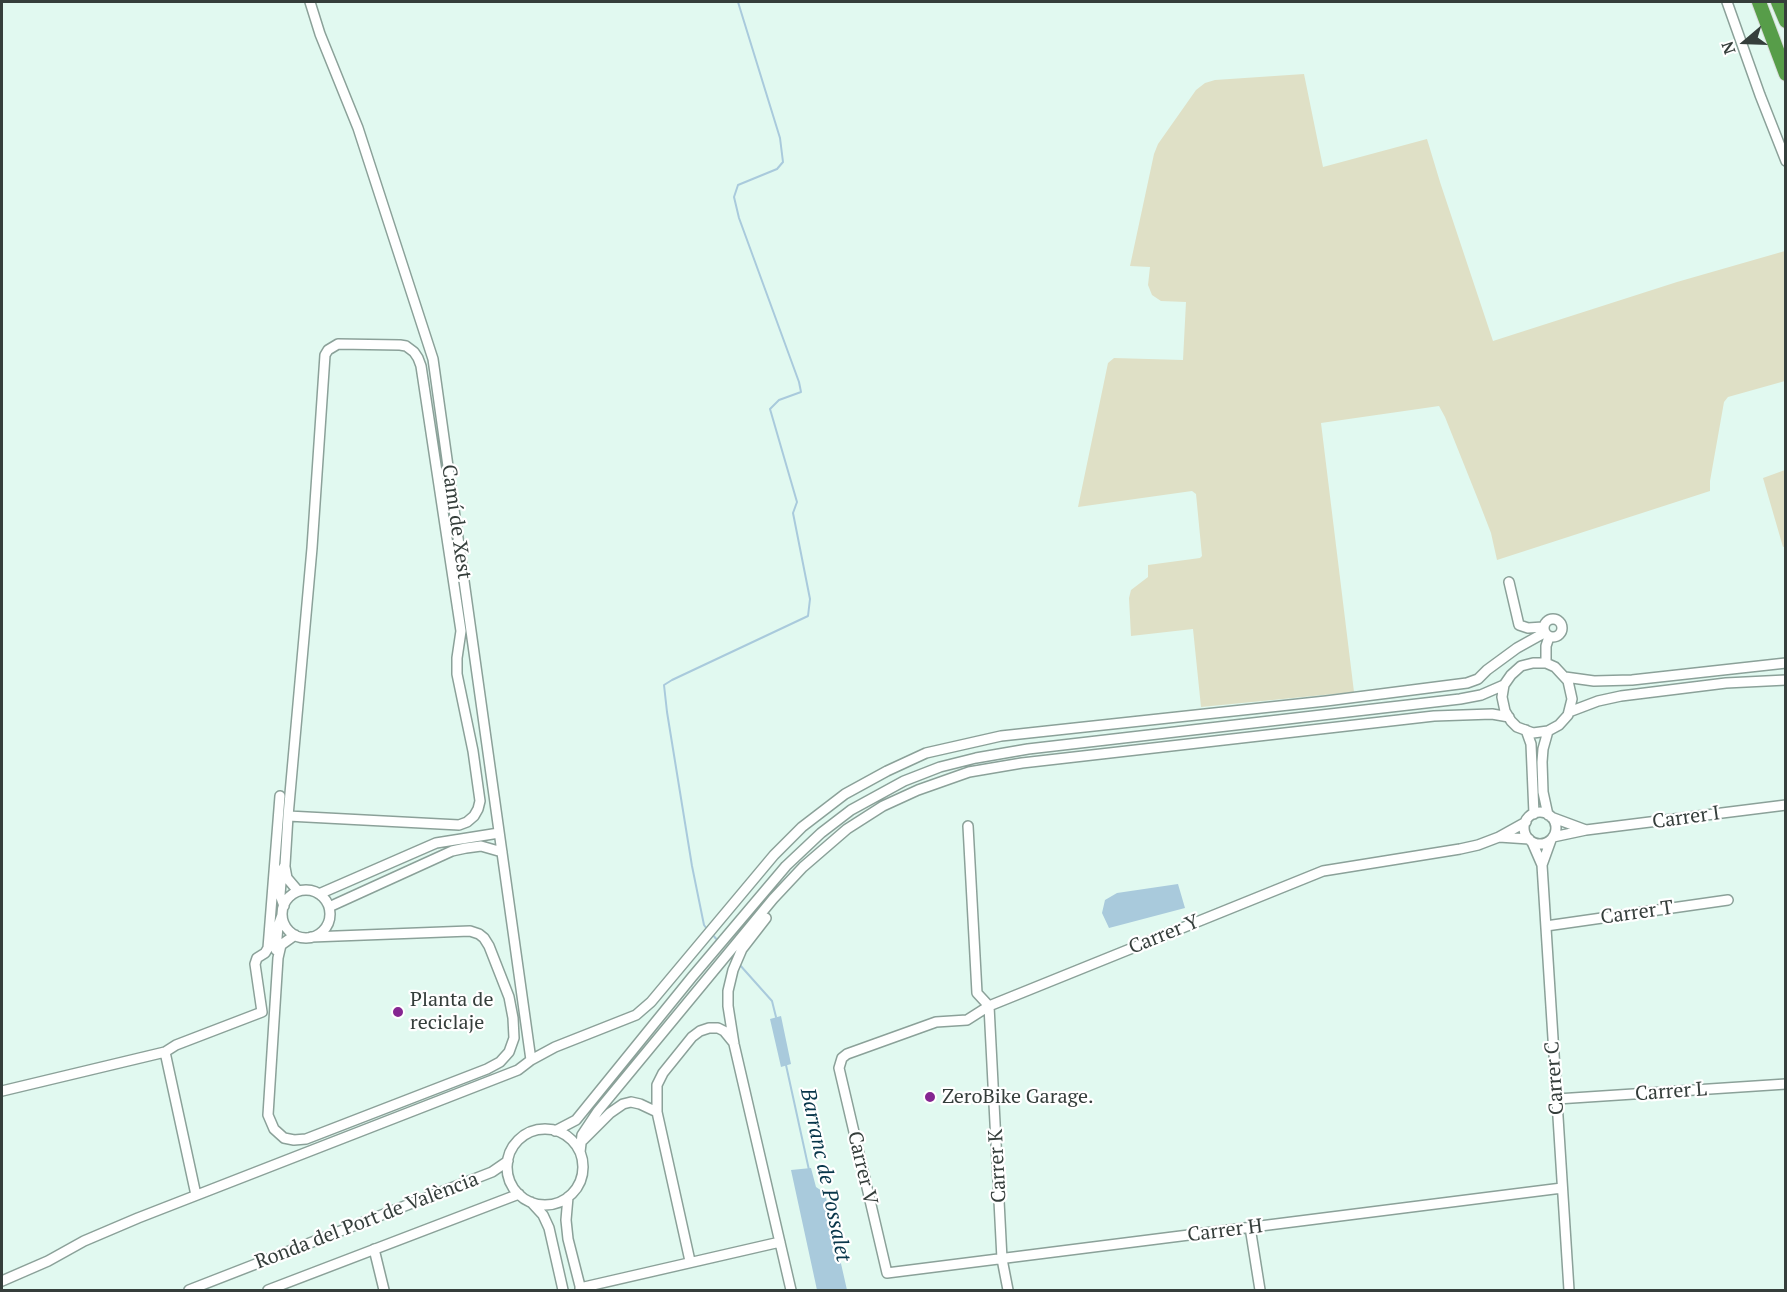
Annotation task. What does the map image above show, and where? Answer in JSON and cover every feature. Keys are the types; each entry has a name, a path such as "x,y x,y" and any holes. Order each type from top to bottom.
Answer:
{"highway":[{"path":"1759,2 1785,74"},
{"path":"1778,2 1785,21"}],"street":[{"name":"Camí de Xest","path":"310,2 320,34 358,128 433,359 531,1060"},
{"path":"1727,2 1785,161"},
{"path":"288,816 459,825 467,822 478,809 480,801 457,674 461,631 421,366 414,352 406,346 344,343 332,346 325,355 312,548 288,816 285,865 287,878 298,891"},
{"path":"1509,582 1519,625 1546,632"},
{"path":"1546,632 1546,663"},
{"path":"2,1281 84,1241 518,1070 555,1047 636,1015 651,1002 774,855 802,827 845,794 926,753 1001,736 1326,702 1467,683 1478,679 1517,648 1546,632"},
{"path":"1546,663 1565,677 1571,687 1572,699 1569,712 1559,725 1548,731 1533,733 1517,727 1505,711 1502,697 1504,685 1510,675 1521,666 1546,663"},
{"path":"1565,677 1594,681 1632,680 1785,663"},
{"path":"1569,712 1598,701 1621,696 1726,683 1785,680"},
{"path":"555,1131 576,1120 786,866 821,833 851,810 904,781 958,762 1018,751 1460,699 1504,685"},
{"path":"531,1202 554,1204 568,1197 580,1180 582,1135 598,1110 773,899 803,867 847,829 884,806 969,772 1022,764 1434,716 1492,714 1509,717"},
{"path":"1526,730 1531,744 1534,814"},
{"path":"1548,731 1543,748 1543,792 1549,816 1555,825 1552,838 1543,844 1530,841 1524,827 1526,822 1534,814 1549,816"},
{"path":"791,1290 734,1044 728,1006 728,991 733,970 742,949 772,909 820,859 872,819 930,786"},
{"path":"2,1091 165,1052 176,1045 262,1012 255,964 256,958 265,953 268,948 280,796"},
{"name":"Carrer I","path":"1552,838 1586,830 1785,805"},
{"name":"Carrer I","path":"1549,816 1586,830"},
{"name":"Carrer Y","path":"839,1062 848,1054 936,1022 967,1020 989,1006 1323,871 1478,845 1499,837 1526,822"},
{"path":"968,826 978,993 989,1006"},
{"path":"319,894 436,843 499,833"},
{"name":"Carrer Y","path":"1499,837 1530,841"},
{"name":"Carrer C","path":"1542,865 1552,838"},
{"name":"Carrer C","path":"1530,841 1542,865 1569,1290"},
{"path":"329,907 452,851 481,846 502,852"},
{"path":"285,865 282,870 280,895 283,911 287,929 300,937 330,938 342,935 470,931 479,933 489,946 508,997 513,1018 514,1038 509,1052 500,1062 487,1069 317,1135 306,1139 284,1138 274,1130 268,1115 278,958 281,945 295,935"},
{"path":"278,958 276,950 278,927 289,897 298,891 309,890 319,894 327,902 330,918 336,931 342,935"},
{"name":"Carrer T","path":"1546,926 1728,900"},
{"path":"311,937 321,933 330,918"},
{"name":"Carrer K","path":"989,1006 1002,1259 1008,1290"},
{"path":"690,1261 657,1112 657,1085 663,1073 692,1037 700,1031 718,1028 724,1031 734,1044"},
{"path":"165,1052 196,1195"},
{"name":"Carrer V","path":"839,1062 838,1068 887,1273"},
{"name":"Carrer L","path":"1557,1099 1785,1084"},
{"path":"581,1142 610,1113 623,1104 631,1102 640,1104 657,1112"},
{"path":"563,1290 549,1228 543,1215 531,1202 519,1194 510,1181 507,1167 510,1151 518,1140 524,1134 536,1129 548,1129 568,1137 580,1152"},
{"name":"Ronda del Port de València","path":"189,1290 485,1175 508,1161"},
{"name":"Carrer H","path":"887,1273 1562,1188"},
{"name":"Ronda del Port de València","path":"268,1290 519,1194"},
{"path":"568,1197 566,1220 568,1239 580,1289 690,1261 780,1242"},
{"path":"1250,1227 1260,1290"},
{"path":"374,1249 384,1290"}],"green space":[{"path":"1304,74 1323,167 1427,139 1493,341 1677,282 1785,251 1785,381 1728,397 1724,402 1710,491 1497,560 1491,533 1439,406 1321,423 1354,692 1201,707 1193,629 1131,636 1129,598 1131,590 1148,577 1148,565 1202,556 1196,494 1192,491 1078,507 1108,363 1114,358 1183,360 1186,302 1161,301 1152,295 1148,285 1150,267 1130,266 1158,144 1196,90 1205,83 1215,80"},
{"path":"1785,470 1786,546 1783,547 1763,478"}],"water":[{"path":"1178,884 1185,908 1109,928 1102,913 1105,900 1117,893"},
{"path":"781,1016 791,1064 781,1067 770,1019"},
{"path":"811,1168 816,1187 825,1193 847,1290 817,1290 791,1170"}],"waterway":[{"path":"707,929 704,925 692,866 664,685 808,616 810,599 793,513 797,502 770,409 779,400 801,392 739,218 734,197 738,185 777,169 783,162 780,138 738,2"},
{"path":"711,933 719,942"},
{"path":"739,964 772,1001 776,1017"},
{"name":"Barranc de Possalet","path":"786,1065 809,1170"}],"place":[{"name":"Planta de reciclaje","path":"398,1012"},
{"name":"ZeroBike Garage.","path":"930,1097"}]}
